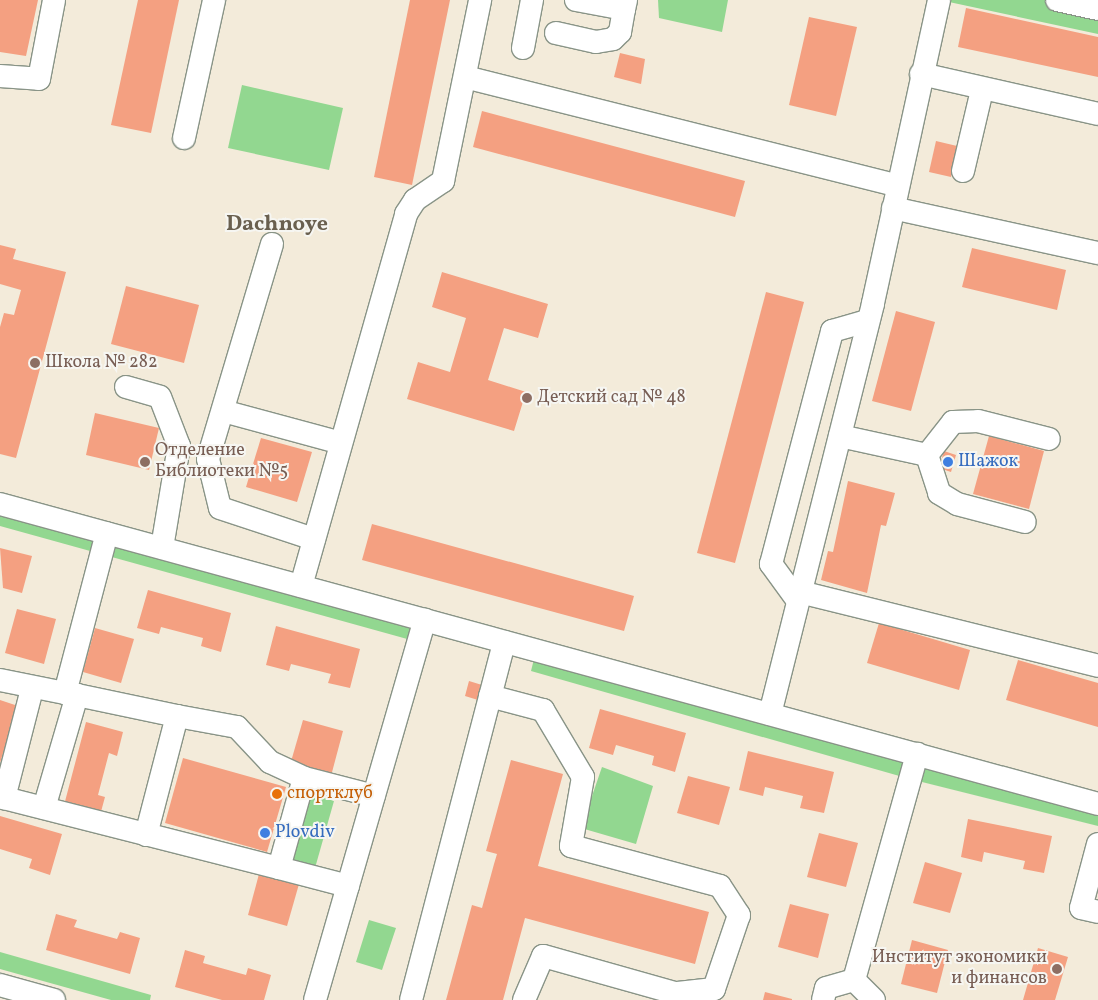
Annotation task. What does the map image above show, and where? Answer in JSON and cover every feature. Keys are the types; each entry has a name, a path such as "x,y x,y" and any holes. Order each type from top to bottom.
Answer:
{"street":[{"path":"0,76 39,79 54,0"},
{"path":"184,138 214,0"},
{"path":"301,586 406,214 415,200 443,181 480,0"},
{"path":"523,48 532,0"},
{"path":"556,33 596,42 613,39 620,32 625,4 576,0"},
{"path":"770,714 868,321 893,208 896,185 939,0"},
{"path":"1057,0 1098,9"},
{"path":"921,74 982,90 1098,114"},
{"path":"465,77 896,185"},
{"path":"963,171 982,90"},
{"path":"893,208 1098,253"},
{"path":"272,244 208,459 220,508 314,539"},
{"path":"868,321 832,332 771,564 799,596 1098,666"},
{"path":"126,387 160,397 179,446 162,548"},
{"path":"222,412 341,443"},
{"path":"927,455 953,422 978,421 1049,439"},
{"path":"840,436 927,455"},
{"path":"927,455 939,493 956,504 1025,522"},
{"path":"0,504 1098,804"},
{"path":"44,808 108,533"},
{"path":"315,1000 425,620"},
{"path":"411,1000 504,642"},
{"path":"0,680 32,689 71,694 177,716 237,726 270,762 304,778 374,796"},
{"path":"32,689 4,798 348,886"},
{"path":"490,696 543,710 583,777 571,846 720,886 739,915 714,989 675,993 543,956 524,1000"},
{"path":"146,835 177,716"},
{"path":"854,980 917,754"},
{"path":"279,868 304,778"},
{"path":"1098,844 1081,908 1098,912"},
{"path":"854,980 874,1000"},
{"path":"822,1000 826,988 854,980"},
{"path":"0,985 54,1000"}],"green space":[{"path":"658,0 728,0 722,32 659,18"},
{"path":"950,0 1098,0 1098,34 949,2"},
{"path":"242,85 343,108 329,170 228,148"},
{"path":"0,504 425,620 418,642 0,526"},
{"path":"536,651 1098,804 1098,826 910,779 531,671"},
{"path":"602,767 653,786 636,844 581,828"},
{"path":"308,793 334,801 315,868 286,860"},
{"path":"369,920 396,928 382,970 356,962"},
{"path":"0,952 151,995 150,1000 111,1000 0,969"}],"building":[{"path":"0,0 38,0 26,56 0,52"},
{"path":"138,0 179,0 151,133 111,125"},
{"path":"410,0 450,0 412,185 374,177"},
{"path":"966,8 1098,37 1098,77 958,47"},
{"path":"809,17 857,27 836,116 789,105"},
{"path":"620,53 645,59 641,84 614,77"},
{"path":"482,111 745,181 735,217 473,147"},
{"path":"936,141 957,146 951,177 929,172"},
{"path":"0,245 16,249 13,259 66,272 16,458 0,454 0,327 4,313 14,315 21,290 0,284"},
{"path":"972,248 1066,270 1057,310 962,287"},
{"path":"442,272 548,304 538,338 504,328 488,380 526,392 514,431 407,399 418,362 450,372 466,318 432,307"},
{"path":"126,286 199,305 184,363 111,344"},
{"path":"766,292 804,302 735,563 697,553"},
{"path":"896,311 935,322 911,411 872,401"},
{"path":"95,413 159,428 149,470 86,455"},
{"path":"989,436 1044,451 1029,509 973,494"},
{"path":"261,438 312,452 297,502 246,487"},
{"name":"Шажок","path":"944,451 956,455 951,472 939,468"},
{"path":"848,481 895,493 886,526 881,525 867,593 821,580 828,551 833,552"},
{"path":"372,524 634,596 624,631 362,560"},
{"path":"0,548 32,556 22,593 3,588"},
{"path":"148,590 231,613 221,652 201,646 203,638 161,627 159,634 137,628"},
{"path":"17,609 56,619 44,664 5,653"},
{"path":"879,623 970,650 959,690 867,663"},
{"path":"276,626 360,649 350,688 328,683 331,674 291,664 289,671 266,665"},
{"path":"95,628 134,639 121,683 83,672"},
{"path":"1018,660 1098,683 1098,727 1006,700"},
{"path":"469,681 482,685 478,700 465,696"},
{"path":"0,700 18,706 0,763"},
{"path":"600,709 686,733 675,772 652,765 654,756 616,745 613,755 589,748"},
{"path":"303,720 343,731 331,776 290,765"},
{"path":"86,722 123,732 117,756 109,753 98,795 105,797 99,819 63,809"},
{"path":"748,751 834,772 824,813 800,808 803,796 765,787 763,796 739,790"},
{"path":"183,758 286,787 267,852 165,823"},
{"path":"511,760 563,774 538,866 709,912 695,964 525,918 503,1000 446,1000 472,905 482,908 497,854 486,851"},
{"path":"688,776 730,787 719,825 677,813"},
{"path":"0,816 62,834 50,875 29,868 32,859 0,849"},
{"path":"968,819 1052,836 1044,873 1023,869 1025,861 984,852 982,862 961,857"},
{"path":"819,833 858,843 846,887 807,877"},
{"path":"925,862 962,873 950,913 913,903"},
{"path":"259,874 299,884 287,926 248,915"},
{"path":"790,904 829,914 818,958 778,947"},
{"path":"56,914 77,920 74,927 117,939 120,932 140,938 130,974 46,950"},
{"path":"912,940 948,950 937,993 901,984"},
{"path":"1038,948 1068,957 1055,1000 1023,1000"},
{"path":"185,950 205,956 203,963 246,975 248,968 271,975 264,1000 222,1000 175,987"},
{"path":"765,992 792,999 792,1000 763,1000"}],"place":[{"name":"Школа № 282","path":"35,363"},
{"name":"Детский сад № 48","path":"527,398"},
{"name":"Отделение Библиотеки №5","path":"145,462"},
{"name":"Шажок","path":"948,462"},
{"name":"спортклуб","path":"277,794"},
{"name":"Plovdiv","path":"265,833"},
{"name":"Институт экономики и финансов","path":"1057,969"}],"district":[{"name":"Dachnoye","path":"277,225"}]}
